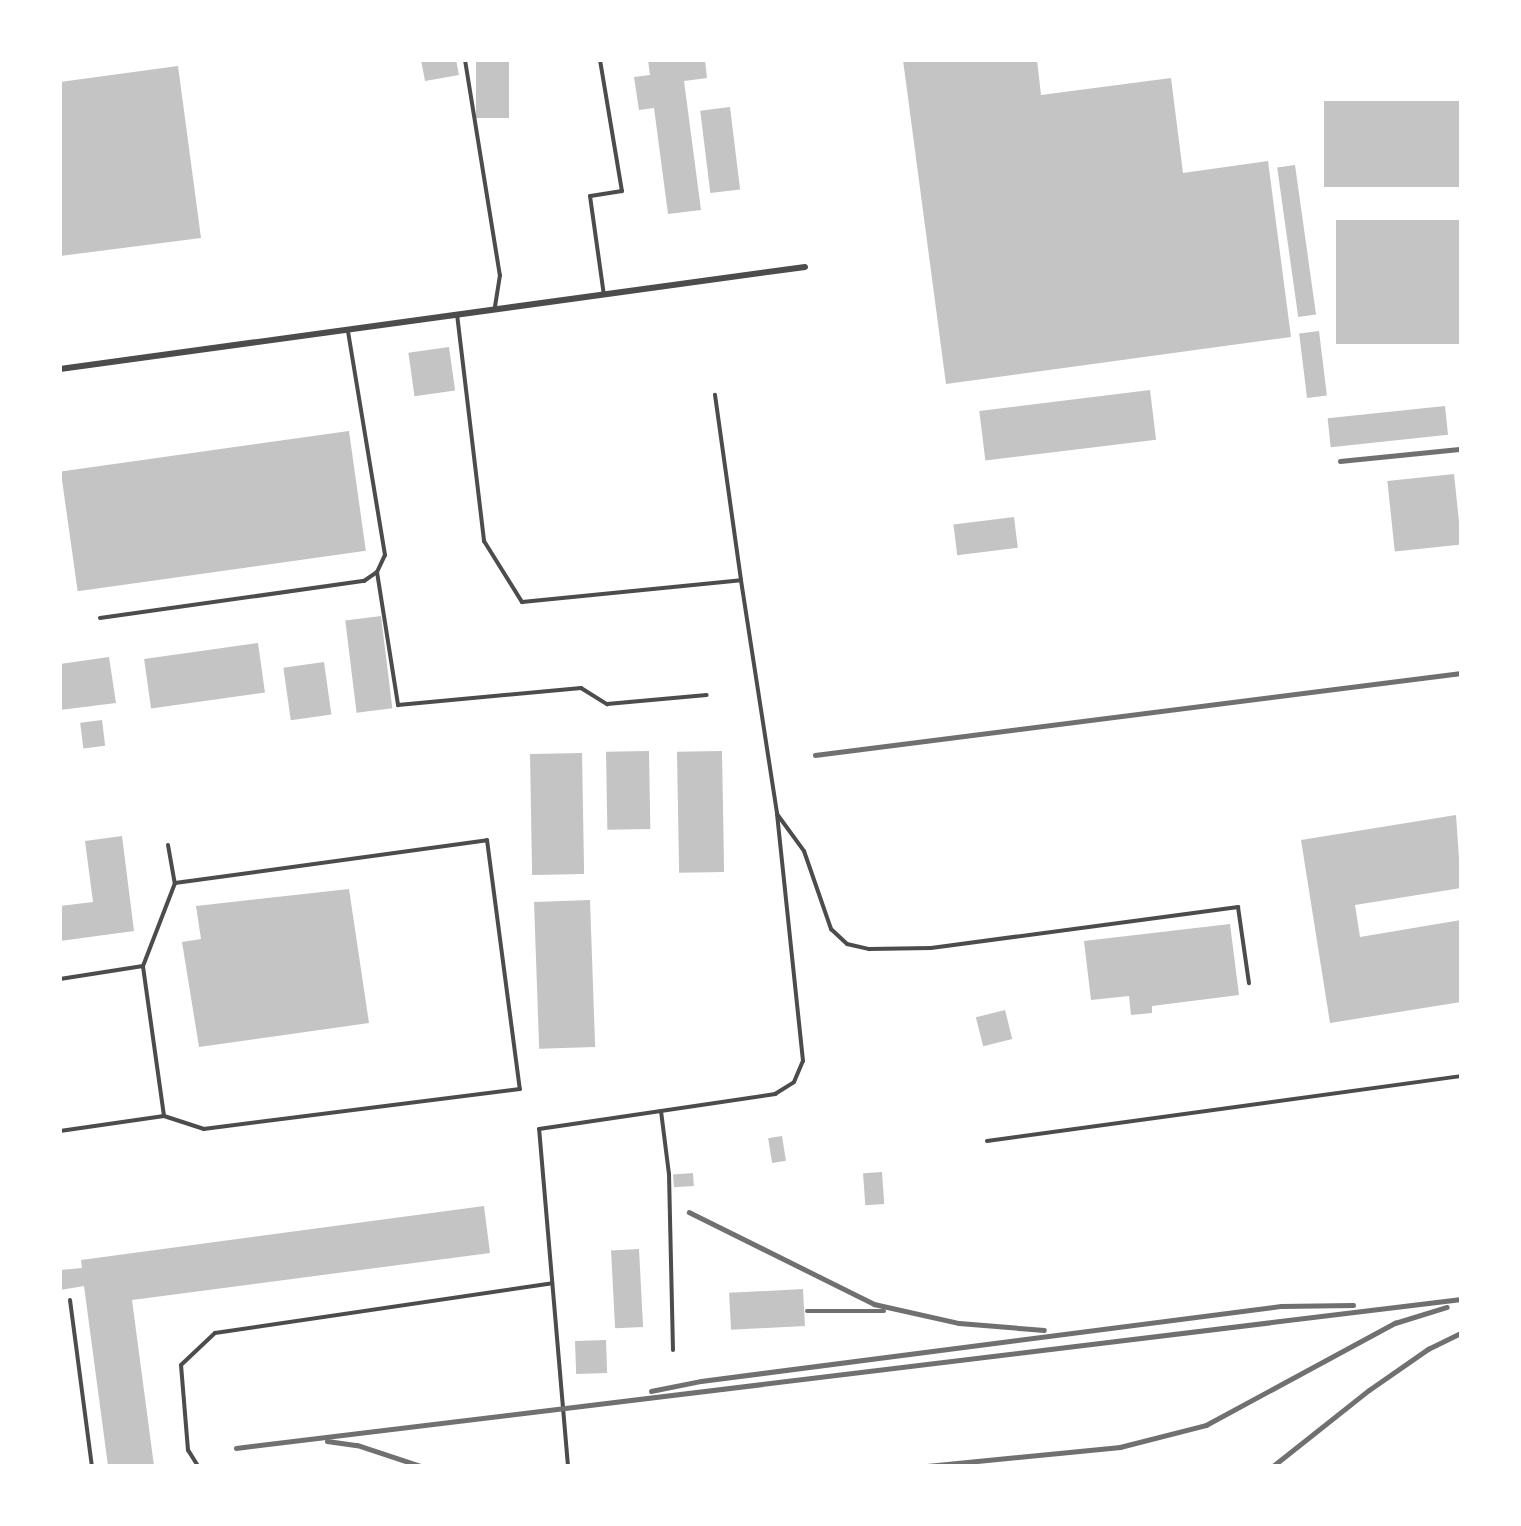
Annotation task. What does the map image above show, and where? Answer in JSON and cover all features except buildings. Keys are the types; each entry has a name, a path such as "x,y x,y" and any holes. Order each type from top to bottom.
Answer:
{"street":[{"path":"60,369 348,332 457,313 805,267"}],"lane":[{"path":"465,60 500,275 495,308"},
{"path":"600,60 622,191 590,196 604,295"},
{"path":"457,313 484,542 522,602 741,580"},
{"path":"100,618 364,581 377,572 385,555 348,332"},
{"path":"568,1466 539,1129 775,1094 794,1082 803,1061 777,813 715,395"},
{"path":"377,572 398,705 581,688 607,704 707,695"},
{"path":"777,813 804,851 831,929 847,944 869,949 931,948 1238,907 1249,983"},
{"path":"60,1131 164,1116 204,1129 520,1089 487,840 174,883"},
{"path":"164,1116 143,966 174,883 168,845"},
{"path":"60,979 143,966"},
{"path":"987,1142 1461,1076"},
{"path":"661,1111 669,1174 673,1350"},
{"path":"198,1466 188,1450 181,1365 215,1333 552,1283"},
{"path":"70,1300 92,1466"}],"railway":[{"path":"1340,461 1461,449"},
{"path":"815,755 1461,673"},
{"path":"689,1212 874,1304 959,1323 1044,1330"},
{"path":"236,1448 1461,1299"},
{"path":"651,1391 701,1381 1281,1306 1353,1305"},
{"path":"927,1466 1120,1447 1206,1425 1395,1323 1447,1307"},
{"path":"807,1311 884,1311"},
{"path":"1273,1466 1369,1390 1428,1349 1461,1333"},
{"path":"327,1441 357,1445 421,1466"}]}
